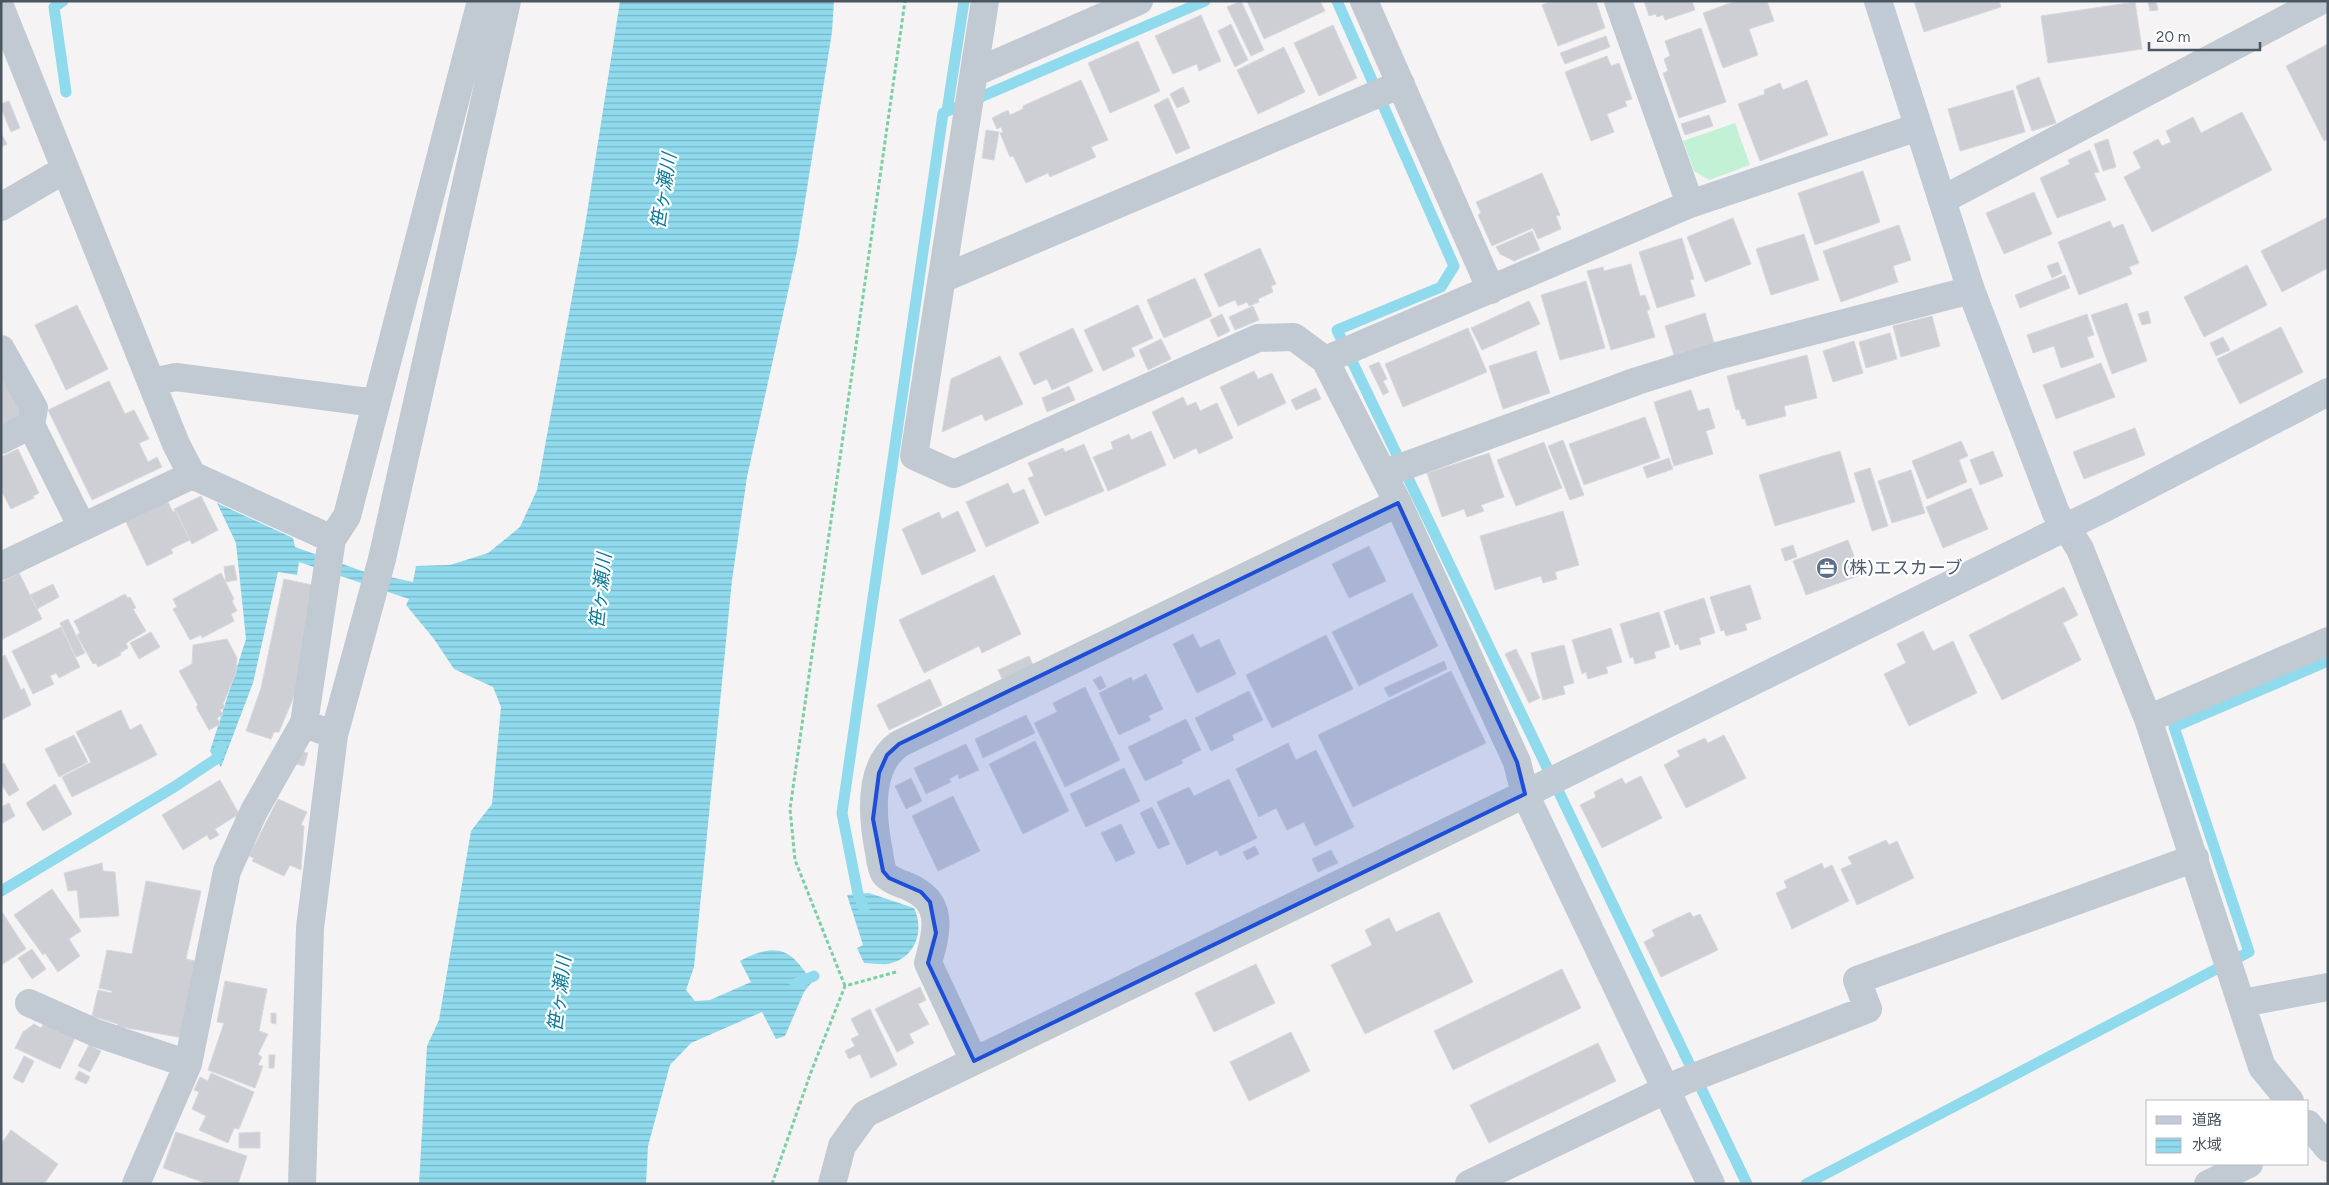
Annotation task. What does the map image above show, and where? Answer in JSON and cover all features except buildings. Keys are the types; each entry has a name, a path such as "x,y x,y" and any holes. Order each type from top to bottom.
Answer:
{"street":[{"path":"136,1184 188,1064 227,871 254,811 304,723 329,556 347,516 481,1"},
{"path":"302,1184 310,928 334,735 376,583 507,1"},
{"path":"985,1 944,278 914,456 954,474 1258,338 1294,337 1340,353 1690,204 1918,127"},
{"path":"971,93 1139,1"},
{"path":"1364,1 1385,91 1491,290"},
{"path":"1618,1 1690,204"},
{"path":"1878,1 1971,290 2056,513 2080,548 2148,719 2230,963 2262,1067 2289,1100"},
{"path":"1942,200 2320,1"},
{"path":"1,9 10,57 98,246 176,444 192,475 329,556"},
{"path":"944,278 1385,91"},
{"path":"1,207 64,170"},
{"path":"1399,468 1637,381 1717,356 1971,290"},
{"path":"1,349 34,408 31,425 82,527"},
{"path":"1340,353 1399,468 1398,503 1517,762 1545,783 1685,1081 1711,1184"},
{"path":"152,382 176,377 376,403"},
{"path":"832,1184 842,1146 865,1114 2066,527 2328,392"},
{"path":"1,440 31,425"},
{"path":"1,566 192,475"},
{"path":"974,1061 928,963 936,933 936,920 930,902 921,892 885,875 881,866 873,819 879,773 887,755 893,749 1398,503"},
{"path":"2148,719 2328,641"},
{"path":"304,723 334,735"},
{"path":"1469,1184 1685,1081 1868,1008 1857,980 2194,858"},
{"path":"2242,1003 2328,987"},
{"path":"29,1003 96,1033 188,1064"},
{"path":"2208,1184 2247,1165"}],"path":[{"path":"772,1184 811,1072 845,986 795,860 790,809 904,1"},
{"path":"845,986 928,963"}],"highlighted area":[{"path":"1398,503 1517,762 1525,794 974,1061 928,963 936,933 930,902 921,892 889,878 883,871 873,819 879,773 887,755 899,744"}],"green space":[{"path":"1735,123 1750,165 1709,180 1694,171 1683,141"}],"water":[{"name":"笹ヶ瀬川","path":"620,1 834,1 832,32 797,251 747,477 732,580 694,967 686,990 695,1001 710,1000 751,982 740,961 764,951 774,950 790,956 812,982 804,992 785,1036 776,1039 762,1012 691,1043 670,1065 648,1146 646,1184 419,1184 427,1046 439,1020 471,831 492,804 501,707 493,687 454,669 434,639 406,605 409,599 299,562 297,575 278,572 253,683 221,767 210,751 246,639 236,543 217,503 293,538 295,547 362,571 413,582 416,566 450,565 488,553 520,527 537,490 585,226"},
{"path":"869,893 914,908 917,917 918,935 911,950 897,961 888,964 864,963 857,948 863,945 847,895"}],"waterway":[{"path":"63,1 54,7 66,92"},
{"path":"947,111 964,1"},
{"path":"864,908 858,894 842,813 943,113 1205,1"},
{"path":"1337,1 1454,266 1441,287 1337,330 1747,1184"},
{"path":"1806,1184 2249,952 2174,727 2328,661"},
{"path":"1,891 174,787 216,759 221,746"},
{"path":"795,984 814,976"}],"place":[{"name":"(株)エスカーブ","path":"1827,568"}]}
